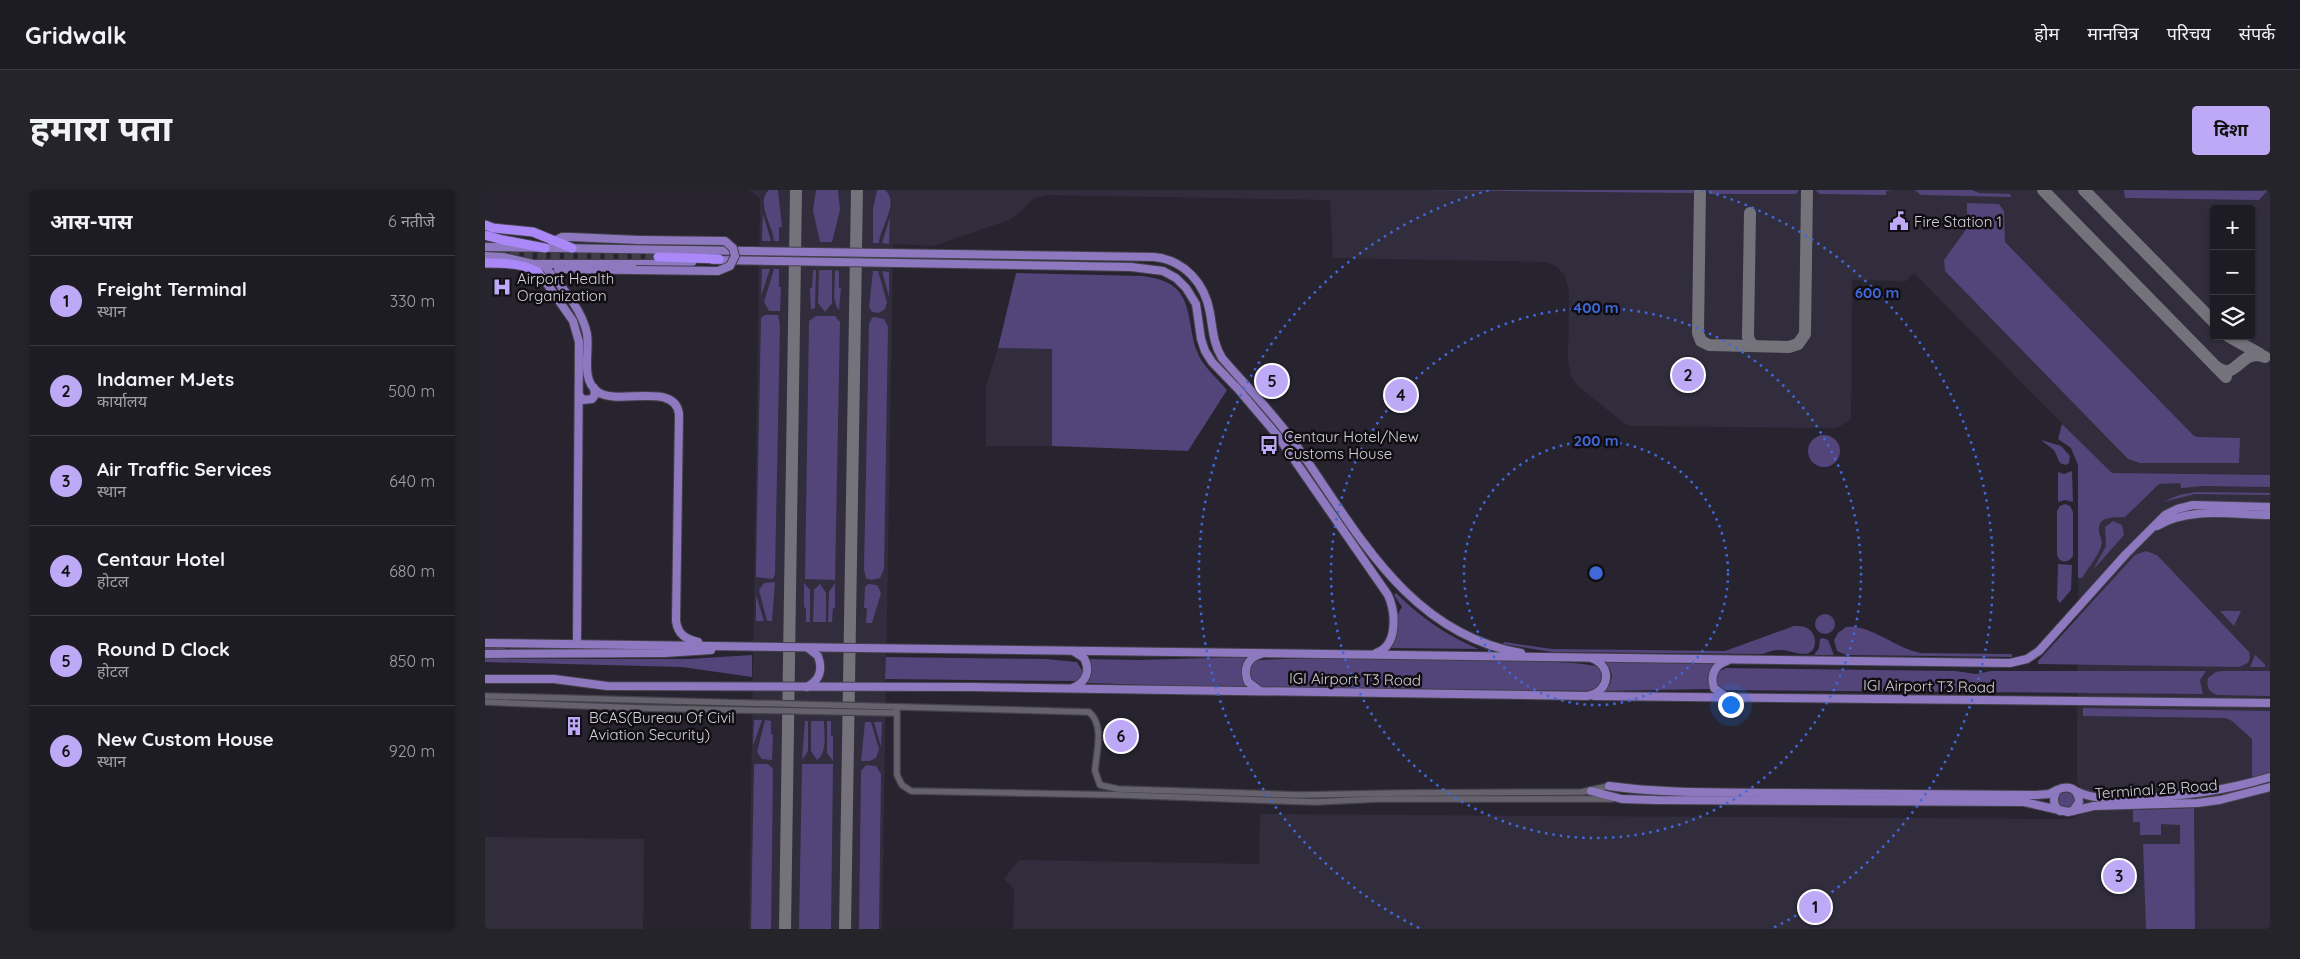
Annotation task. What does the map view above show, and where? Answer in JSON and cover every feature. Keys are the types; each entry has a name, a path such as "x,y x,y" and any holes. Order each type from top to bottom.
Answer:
{"highway":[{"path":"485,225 493,228 533,232 572,248"},
{"path":"485,235 545,248"},
{"path":"658,257 719,260"},
{"path":"485,263 539,267"}],"main road":[{"path":"485,256 503,257 539,267 717,271 730,266 735,256 733,248 725,241 571,237 542,245 530,245"},
{"path":"485,246 1010,253 1153,257 1172,261 1182,266 1193,276 1203,291 1210,312 1215,346 1222,358 1284,428 1381,566 1407,595 1434,617 1470,638 1507,650 1544,657"},
{"path":"539,267 655,264 719,260 1131,267 1163,271 1170,274 1186,288 1196,304 1201,339 1205,351 1212,362 1277,435 1388,595 1392,606 1393,628 1391,640 1386,648 1371,654"},
{"path":"539,267 576,308 583,322 588,344 588,376 595,395 592,399 583,400 579,395"},
{"path":"539,267 576,328 579,342 577,644"},
{"path":"594,388 607,396 668,398 677,405 679,414 677,626 681,634 690,640 733,646"},
{"path":"485,643 2009,663 2020,662 2039,651 2145,534 2165,515 2181,507 2199,505 2270,506"},
{"path":"2145,534 2168,520 2182,515 2270,515"},
{"path":"485,654 674,653 733,646"},
{"path":"803,688 815,682 821,670 818,656 806,647"},
{"path":"1068,650 1080,654 1084,658 1087,671 1084,681 1068,689"},
{"path":"1264,653 1252,658 1246,669 1248,682 1257,690 1264,691"},
{"path":"1587,658 1599,661 1606,671 1607,677 1606,683 1598,693 1587,696"},
{"path":"1731,660 1719,664 1712,676 1714,688 1719,694 1731,698"},
{"name":"IGI Airport T3 Road","path":"485,679 554,679 607,686 1264,691 2270,703"},
{"name":"Terminal 2B Road","path":"2076,791 2094,798 2175,797 2220,790 2270,777"},
{"path":"1591,791 1622,799 2018,802 2060,811 2072,811 2079,802 2076,791 2070,787 2049,794 2036,795 1692,792 1635,790 1609,786"},
{"name":"Terminal 2B Road","path":"2072,811 2094,806 2197,803 2220,800 2270,787"},
{"path":"2057,790 2054,801 2060,811"}],"street":[{"path":"485,696 897,710"},
{"path":"485,702 615,707 1089,712 1095,716 1099,724 1096,778 1100,785 1111,788 1300,795 1591,791 1609,786"},
{"path":"897,710 897,775 902,785 911,791 1121,795 1278,801 1378,798 1622,799"}],"shaded area":[{"path":"749,190 2270,190 2270,929 1013,929 1014,889 1004,879 1019,860 1259,864 1260,814 2070,819 2082,813 2083,791 2077,783 2080,442 1914,273 1906,281 1852,280 1851,420 1836,428 1633,426 1625,424 1579,387 1571,377 1568,361 1569,291 1565,276 1557,267 1547,262 1333,258 1330,200 1046,195 1033,199 1017,215 1009,220 933,246 893,244 882,929 749,929 760,198"},
{"path":"769,190 778,190 782,227 779,227 779,241 774,241 764,207 765,195"},
{"path":"816,190 838,190 840,210 832,242 820,242 813,211"},
{"path":"877,190 885,190 891,202 879,243 873,243 873,209"},
{"path":"1425,190 1694,190 1693,193 1688,193"},
{"path":"1707,190 1799,190 1796,194 1711,194"},
{"path":"1815,190 1893,190 1886,191 1886,195 1820,194"},
{"path":"1915,190 1972,190 1979,193 2010,194 2011,197 1921,195"},
{"path":"2124,190 2268,190 2259,200 2125,198"},
{"path":"1967,203 1999,204 2004,211 2005,242 2193,435 2197,437 2240,438 2239,463 2140,463 2128,459 1945,271 1944,260 1967,228"},
{"path":"763,214 771,241 762,241"},
{"path":"890,217 889,244 882,243"},
{"path":"762,269 770,269 761,296"},
{"path":"774,269 779,269 779,287 781,287 780,311 769,311 764,302"},
{"path":"813,270 816,270 815,308 811,310 810,288 812,288"},
{"path":"819,270 832,270 832,303 825,312 818,303"},
{"path":"835,270 839,271 839,288 841,288 839,310 834,298"},
{"path":"873,271 878,271 887,302 885,309 879,313 872,312 869,307"},
{"path":"882,271 889,272 889,297"},
{"path":"1016,273 1142,276 1159,279 1171,285 1179,292 1188,311 1198,355 1205,366 1227,390 1188,451 1052,446 1052,349 998,348"},
{"path":"765,315 778,315 780,325 775,574 773,579 756,577 761,318"},
{"path":"816,316 835,316 840,322 835,580 805,579 809,321"},
{"path":"872,318 884,319 888,327 884,569 880,578 871,580 866,578 864,570 869,324"},
{"path":"998,348 1052,348 1052,446 986,446 986,387"},
{"path":"2062,424 2112,473 2270,475 2270,487 2203,486 2181,488 2180,483 2159,484 2125,517 2103,520 2099,527 2101,547 2082,578 2078,578 2078,465 2071,448 2058,439"},
{"path":"1824,435 1836,439 1840,451 1836,463 1824,467 1812,463 1808,451 1812,439"},
{"path":"2041,440 2061,446 2070,456 2069,463 2066,465 2060,463 2054,450"},
{"path":"2072,471 2073,502 2065,500 2058,502 2058,472 2064,474"},
{"path":"2195,492 2270,493 2270,495 2195,494 2163,502 2179,495"},
{"path":"2065,504 2070,506 2073,512 2073,556 2064,562 2057,555 2057,511 2060,506"},
{"path":"2113,521 2122,525 2124,535 2093,570 2106,546 2105,527"},
{"path":"2146,551 2157,555 2249,652 2250,658 2248,663 2239,667 2038,664 2038,661 2135,555"},
{"path":"2058,564 2072,565 2071,590 2060,603 2057,599"},
{"path":"775,582 772,621 767,621 759,590 764,583"},
{"path":"804,583 810,590 810,622 806,622"},
{"path":"835,583 835,608 833,608 832,622 828,622 829,592"},
{"path":"820,584 826,593 826,622 813,622 814,590"},
{"path":"868,584 877,585 881,593 872,623 866,623 867,608 864,608 865,587"},
{"path":"1396,593 1434,625 1478,649 1389,648 1392,644 1395,615 1398,614 1402,607 1394,595"},
{"path":"756,595 764,621 756,621"},
{"path":"2220,611 2241,611 2234,626"},
{"path":"1825,614 1832,617 1835,624 1832,631 1825,634 1818,631 1815,624 1818,617"},
{"path":"1794,626 1804,627 1812,632 1815,641 1814,647 1808,653 1803,654 1783,650 1763,654 1552,652 1503,644 1504,642 1552,649 1725,651"},
{"path":"1846,627 1864,629 1921,653 2012,654 2012,657 1846,655 1837,651 1834,640 1838,633"},
{"path":"1820,639 1828,640 1834,655 1814,655 1819,648"},
{"path":"485,645 505,646 505,659 688,659 752,655 752,677 682,667 485,662"},
{"path":"2255,655 2265,664 2265,667 2250,667"},
{"path":"886,657 1045,659 1077,662 1083,672 1078,681 885,679"},
{"path":"1246,657 1241,671 1246,688 1087,683 1091,674 1086,659 1139,660"},
{"path":"1317,658 1525,660 1587,664 1600,668 1602,680 1596,688 1588,691 1261,687 1250,679 1249,668 1254,662 1259,660"},
{"path":"1605,662 1716,664 1708,675 1710,689 1605,691 1610,684 1612,676"},
{"path":"1726,668 1955,671 1976,674 1991,671 2206,671 2200,680 2203,694 1722,690 1715,685 1716,673"},
{"path":"2221,671 2270,671 2270,696 2214,694 2208,687 2208,678"},
{"path":"2083,708 2270,711 2270,772 2252,778 2252,739 2232,721 2225,718 2083,716"},
{"path":"754,720 762,720 753,746"},
{"path":"765,720 771,721 771,734 773,735 772,760 762,759 757,752"},
{"path":"805,721 808,721 808,751 802,760"},
{"path":"811,721 824,721 824,748 823,753 817,760 811,751"},
{"path":"827,721 831,721 833,761 827,753"},
{"path":"865,722 871,722 879,749 876,758 870,761 861,761"},
{"path":"874,722 882,722 881,747"},
{"path":"755,764 768,764 773,769 771,929 751,929"},
{"path":"802,764 833,764 831,929 799,929"},
{"path":"866,765 876,766 881,774 879,929 859,929 861,771"},
{"path":"2068,790 2076,796 2075,805 2067,810 2058,806 2058,799 2060,793"},
{"path":"2194,808 2195,929 2146,929 2143,844 2180,844 2180,825 2161,824 2161,835 2140,835 2140,822 2133,822 2133,810"},
{"path":"485,837 644,839 643,929 485,929"}],"taxiway":[{"path":"785,929 796,190"},
{"path":"845,929 857,190"},
{"path":"1700,190 1698,333 1701,341 1709,345 1789,347 1798,344 1805,334 1807,190"},
{"path":"2043,190 2226,377"},
{"path":"2084,190 2210,318"},
{"path":"1750,213 1748,337 1751,344 1756,346"},
{"path":"2235,340 2260,354"},
{"path":"2218,368 2224,371 2230,370 2250,356 2265,357"}],"tunnel":[{"path":"485,243 532,256 658,257"}],"place":[{"name":"Fire Station 1","path":"1899,221"},
{"name":"Airport Health Organization","path":"502,287"},
{"name":"Indamer MJets","path":"1688,375"},
{"name":"Round D Clock","path":"1272,381"},
{"name":"Centaur Hotel","path":"1401,395"},
{"name":"Centaur Hotel/New Customs House","path":"1269,445"},
{"name":"BCAS(Bureau Of Civil Aviation Security)","path":"574,726"},
{"name":"New Custom House","path":"1121,736"},
{"name":"Air Traffic Services","path":"2119,876"},
{"name":"Freight Terminal","path":"1815,907"}]}
